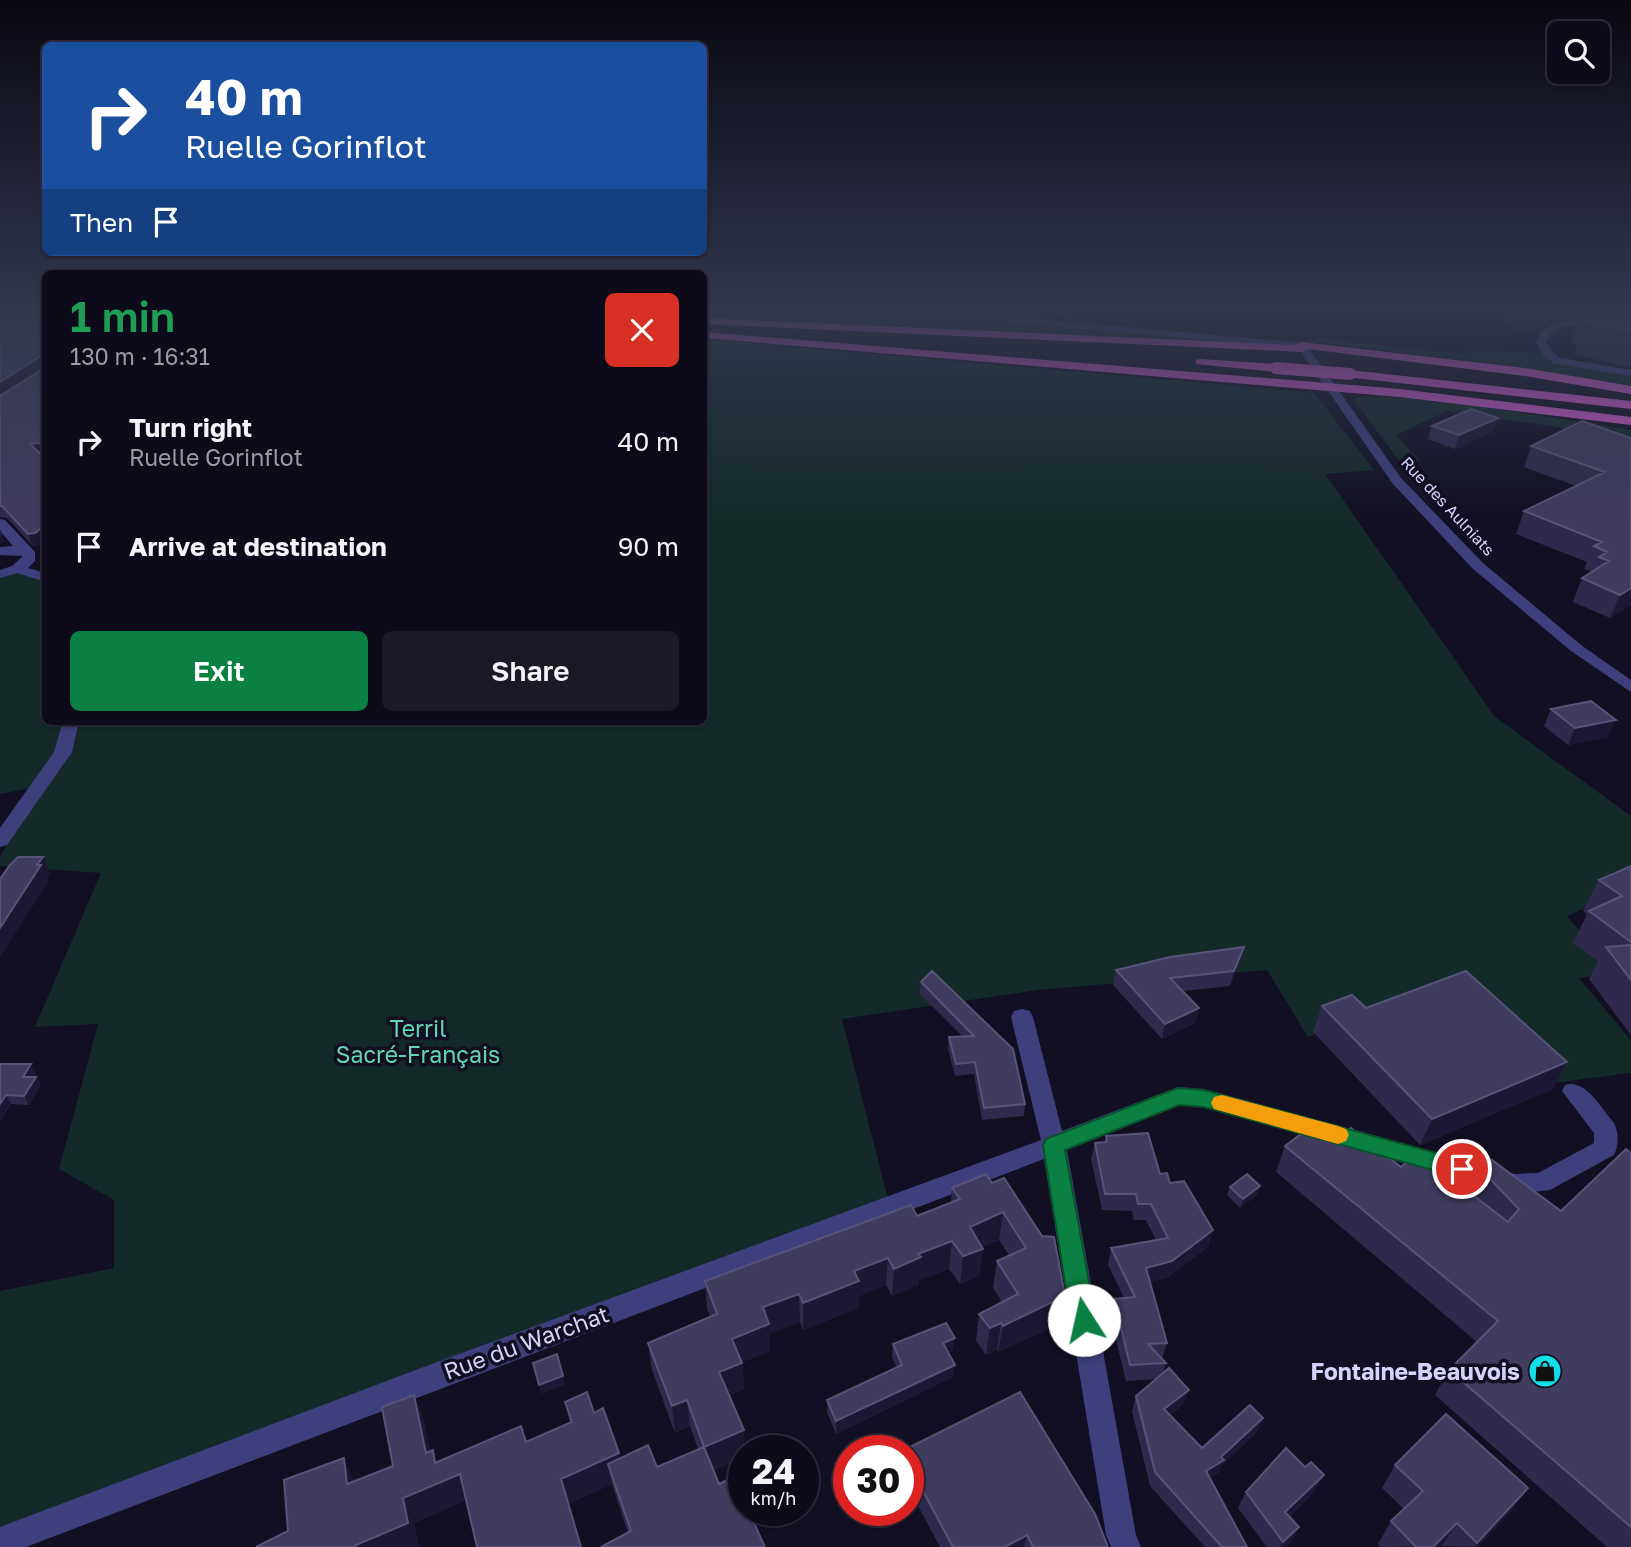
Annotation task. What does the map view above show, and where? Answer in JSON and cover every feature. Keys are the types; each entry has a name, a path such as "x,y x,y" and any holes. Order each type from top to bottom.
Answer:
{"highway":[{"path":"1208,377 1412,394 1631,421"},
{"path":"1330,377 1631,413"},
{"path":"1346,377 1631,405"},
{"path":"1556,377 1631,390"}],"street":[{"name":"Rue des Aulniats","path":"1323,377 1396,481 1478,566 1576,648 1631,687"},
{"path":"0,523 30,555 28,561 17,569 0,574"},
{"path":"0,551 23,550"},
{"path":"17,569 42,577"},
{"path":"0,841 63,752 70,725"},
{"path":"1023,1017 1054,1145 1121,1535 1126,1547"},
{"name":"Rue du Warchat","path":"0,1542 1178,1096 1204,1098 1516,1184 1541,1184 1606,1148 1606,1129 1573,1091"}],"green space":[{"name":"Terril Sacré-Français","path":"707,377 1135,377 1314,393 1374,470 1325,474 1495,717 1631,816 1631,888 1567,916 1615,973 1579,978 1631,1040 1631,1073 1553,1083 1448,992 1308,1037 1267,970 1038,990 842,1019 890,1207 0,1542 0,1291 114,1268 114,1200 59,1169 98,1024 35,1027 101,873 0,866 0,856 50,771 39,786 0,794 0,574 32,569 42,573 42,725 707,725"},
{"path":"1575,377 1631,377 1631,387"},
{"path":"1359,397 1428,398 1631,430 1631,438 1447,411 1396,435 1420,461 1400,462 1354,400"}],"building":[{"path":"30,377 42,377 42,442 30,444 42,455 42,527 35,533 28,534 0,506 0,396"},
{"path":"1471,409 1498,418 1459,435 1432,426"},
{"path":"1582,421 1631,438 1631,588 1620,595 1582,578 1609,561 1599,557 1607,552 1594,546 1602,542 1524,511 1605,472 1531,446"},
{"path":"1591,701 1616,720 1575,728 1551,709"},
{"path":"18,857 43,857 37,865 41,865 0,928 0,879"},
{"path":"1631,866 1631,942 1589,911 1622,896 1599,880"},
{"path":"1631,945 1631,980 1606,947"},
{"path":"1244,947 1234,971 1170,978 1199,1008 1165,1024 1116,970 1170,957"},
{"path":"932,971 1013,1049 1025,1104 984,1108 975,1062 956,1064 949,1037 974,1036 921,982"},
{"path":"1466,971 1567,1062 1432,1119 1322,1006 1352,995 1366,1008"},
{"path":"0,1064 31,1064 23,1077 36,1077 24,1096 6,1095 0,1104"},
{"name":"Fontaine-Beauvois","path":"1318,1121 1340,1138 1351,1128 1401,1167 1414,1156 1417,1159 1425,1158 1508,1222 1519,1209 1464,1152 1492,1160 1561,1211 1626,1149 1631,1153 1631,1527 1449,1370 1498,1321 1285,1146"},
{"path":"1148,1133 1160,1174 1167,1173 1170,1183 1184,1181 1213,1230 1172,1261 1146,1268 1167,1343 1148,1344 1166,1363 1130,1365 1114,1299 1135,1297 1111,1248 1168,1238 1151,1204 1138,1204 1136,1194 1105,1194 1095,1143 1107,1142 1106,1136"},
{"path":"986,1174 992,1183 1004,1178 1042,1236 1054,1237 1065,1296 1003,1326 1001,1323 990,1328 979,1314 1018,1294 997,1261 1026,1248 1003,1212 970,1227 983,1249 963,1256 952,1241 918,1254 921,1257 894,1269 888,1258 854,1271 859,1281 803,1303 799,1294 763,1307 769,1324 732,1339 742,1363 719,1372 744,1430 704,1447 687,1400 672,1406 648,1343 717,1314 705,1281 911,1205 917,1216 960,1199 952,1188"},
{"path":"1247,1174 1260,1186 1243,1199 1230,1187"},
{"path":"946,1323 955,1338 943,1343 955,1365 836,1421 827,1400 902,1365 893,1344"},
{"path":"557,1354 563,1376 539,1385 533,1363"},
{"path":"1169,1368 1189,1390 1164,1409 1202,1448 1250,1405 1263,1418 1221,1457 1224,1460 1206,1471 1247,1547 1222,1547 1155,1472 1136,1396"},
{"path":"587,1392 594,1413 603,1408 619,1453 561,1479 581,1547 477,1547 460,1474 403,1498 408,1523 356,1547 256,1547 288,1531 284,1480 344,1458 347,1484 393,1466 382,1407 414,1395 426,1453 433,1450 435,1463 521,1426 526,1442 572,1422 565,1402"},
{"path":"1020,1392 1095,1514 1108,1547 1033,1547 1027,1535 1005,1547 953,1547 924,1493 924,1440"},
{"path":"1446,1414 1528,1488 1477,1543 1457,1523 1433,1547 1416,1547 1391,1521 1423,1491 1395,1465"},
{"path":"648,1445 657,1467 704,1447 719,1484 728,1480 728,1526 755,1526 765,1547 601,1547 631,1531 608,1464"},
{"path":"1286,1448 1305,1467 1311,1462 1324,1475 1285,1512 1299,1527 1283,1542 1246,1492"}],"slow traffic":[{"path":"1222,1103 1338,1135"}],"place":[{"name":"Fontaine-Beauvois","path":"1545,1371"}],"route":[{"path":"1084,1320 1054,1145 1071,1138 1178,1096 1204,1098 1462,1169"}]}
